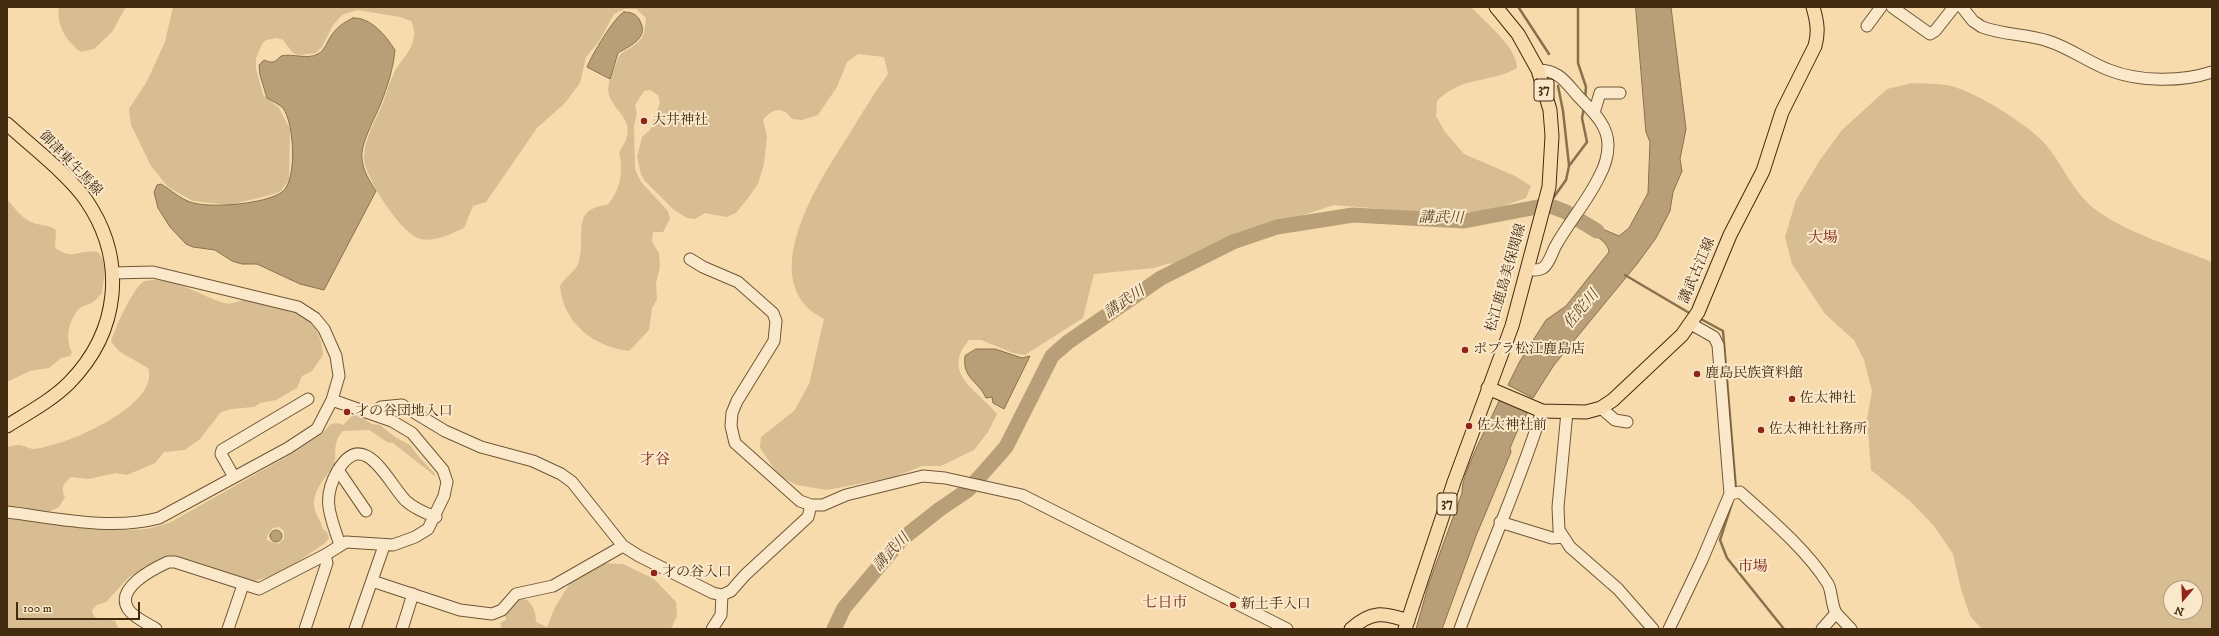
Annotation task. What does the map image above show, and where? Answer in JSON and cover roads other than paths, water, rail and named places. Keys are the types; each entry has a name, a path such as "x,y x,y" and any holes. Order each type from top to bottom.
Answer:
{"main road":[{"name":"松江鹿島美保関線","path":"1406,625 1494,390 1528,270 1549,187 1552,136 1550,110 1538,70 1518,34 1496,7"},
{"name":"講武古江線","path":"1494,390 1537,409 1586,412 1601,408 1614,400 1668,350 1694,319 1730,235 1763,171 1782,112 1815,46 1818,35 1817,21 1813,7"},
{"name":"御津東生馬線","path":"7,124 85,198 104,233 110,253 113,273 110,310 106,328 96,350 69,383 7,426"},
{"path":"1351,629 1370,616 1383,614 1406,625"}],"street":[{"path":"1867,26 1882,7"},
{"path":"1892,7 1930,34 1935,31 1954,7"},
{"path":"1962,7 1973,21 1982,27 2048,41 2111,71 2123,74 2168,78 2203,75 2212,72"},
{"path":"1528,270 1536,270 1543,267 1598,178 1607,154 1605,129 1594,113 1557,74 1550,70 1538,70"},
{"path":"1594,113 1600,93 1620,93"},
{"path":"690,259 703,267 738,282 773,313 776,326 774,341 737,401 732,413 731,426 735,443 800,501 811,505 823,505 846,496 923,476 984,486 1034,499 1287,629"},
{"path":"7,512 118,524 140,523 159,518 181,508 288,448 317,429 332,400 340,376 336,356 324,329 306,311 285,302 153,272 113,273"},
{"path":"1669,629 1733,493 1718,345 1714,336 1694,319"},
{"path":"234,477 221,454 222,450 308,399"},
{"path":"156,629 129,610 125,599 129,587 159,566 168,562 175,562 259,589 325,555 340,545 353,542 384,546 402,543 428,529 436,517 447,490 443,470 412,433 401,425 374,413 332,400"},
{"path":"374,413 381,408 402,405 445,431 474,444 532,460 561,474 572,482 623,546 639,556 699,587 722,595 731,591 745,575 808,517 811,505"},
{"path":"1601,408 1615,420 1626,422"},
{"path":"1460,629 1500,522 1530,448 1537,409"},
{"path":"1568,412 1558,507 1558,522 1562,537 1570,547 1592,568 1618,589 1653,629"},
{"path":"340,545 327,500 330,484 338,470 347,460 355,456 363,455 372,458 406,501 417,509 436,517"},
{"path":"338,470 366,511"},
{"path":"1733,493 1740,492 1809,560 1829,585 1831,604 1836,613 1851,629"},
{"path":"1500,522 1552,538 1562,537"},
{"path":"355,629 384,546"},
{"path":"372,580 460,610 492,614 502,610 516,594 552,586 623,546"},
{"path":"305,629 327,562 325,555"},
{"path":"228,629 243,585"},
{"path":"402,629 413,594"},
{"path":"712,629 721,615 722,595"},
{"path":"1822,629 1836,613"}],"water":[{"name":"佐陀川","path":"1636,7 1671,7 1686,129 1680,159 1682,171 1673,192 1670,211 1656,238 1637,264 1554,365 1533,398 1508,385 1520,361 1546,320 1566,306 1609,252 1608,248 1601,240 1578,223 1582,216 1600,228 1619,236 1629,228 1648,193 1650,142 1646,132"},
{"path":"624,12 631,13 637,17 642,27 642,32 633,44 618,53 610,79 587,67 609,28"},
{"path":"353,18 372,24 383,33 395,50 388,83 363,145 362,152 365,171 376,191 324,290 300,284 257,264 242,264 232,261 215,250 193,247 186,244 170,227 158,208 154,192 157,185 161,184 190,202 210,205 237,204 264,200 282,192 287,186 292,164 293,151 290,126 283,108 267,98 260,75 259,65 264,60 274,62 281,56 286,55 314,56 318,54 336,30"},
{"path":"976,349 995,349 1022,358 1030,356 1004,409 993,403 992,397 986,398 983,392 968,375 965,364 965,356"},
{"path":"1502,400 1528,411 1524,421 1521,422 1510,448 1511,452 1476,536 1442,629 1416,629 1429,583 1462,493 1466,473 1499,401"},
{"path":"276,530 280,532 282,536 280,540 276,542 272,540 270,536 272,532"}],"waterway":[{"name":"講武川","path":"1578,7 1578,63 1586,87 1585,99"},
{"path":"1519,8 1549,54"},
{"path":"1558,86 1563,111 1569,165"},
{"name":"講武川","path":"1551,201 1566,180 1569,166 1587,142 1582,118 1584,108"},
{"name":"講武川","path":"834,629 844,608 902,539 940,509 968,490 1006,447 1052,356 1068,342 1161,278 1233,242 1277,227 1353,215 1464,221 1548,205 1566,212 1597,231"},
{"path":"1625,275 1691,314"},
{"path":"1699,318 1723,331 1736,490"},
{"path":"1732,503 1720,540 1727,558 1784,629"}],"place":[{"name":"大井神社","path":"644,121"},
{"name":"ポプラ松江鹿島店","path":"1465,350"},
{"name":"鹿島民族資料館","path":"1697,374"},
{"name":"佐太神社","path":"1792,399"},
{"name":"才の谷団地入口","path":"347,412"},
{"name":"佐太神社前","path":"1469,426"},
{"name":"佐太神社社務所","path":"1761,430"},
{"name":"才の谷入口","path":"654,573"},
{"name":"新土手入口","path":"1233,605"}],"district":[{"name":"大場","path":"1823,239"},
{"name":"才谷","path":"655,461"},
{"name":"市場","path":"1753,568"},
{"name":"七日市","path":"1165,604"}]}
